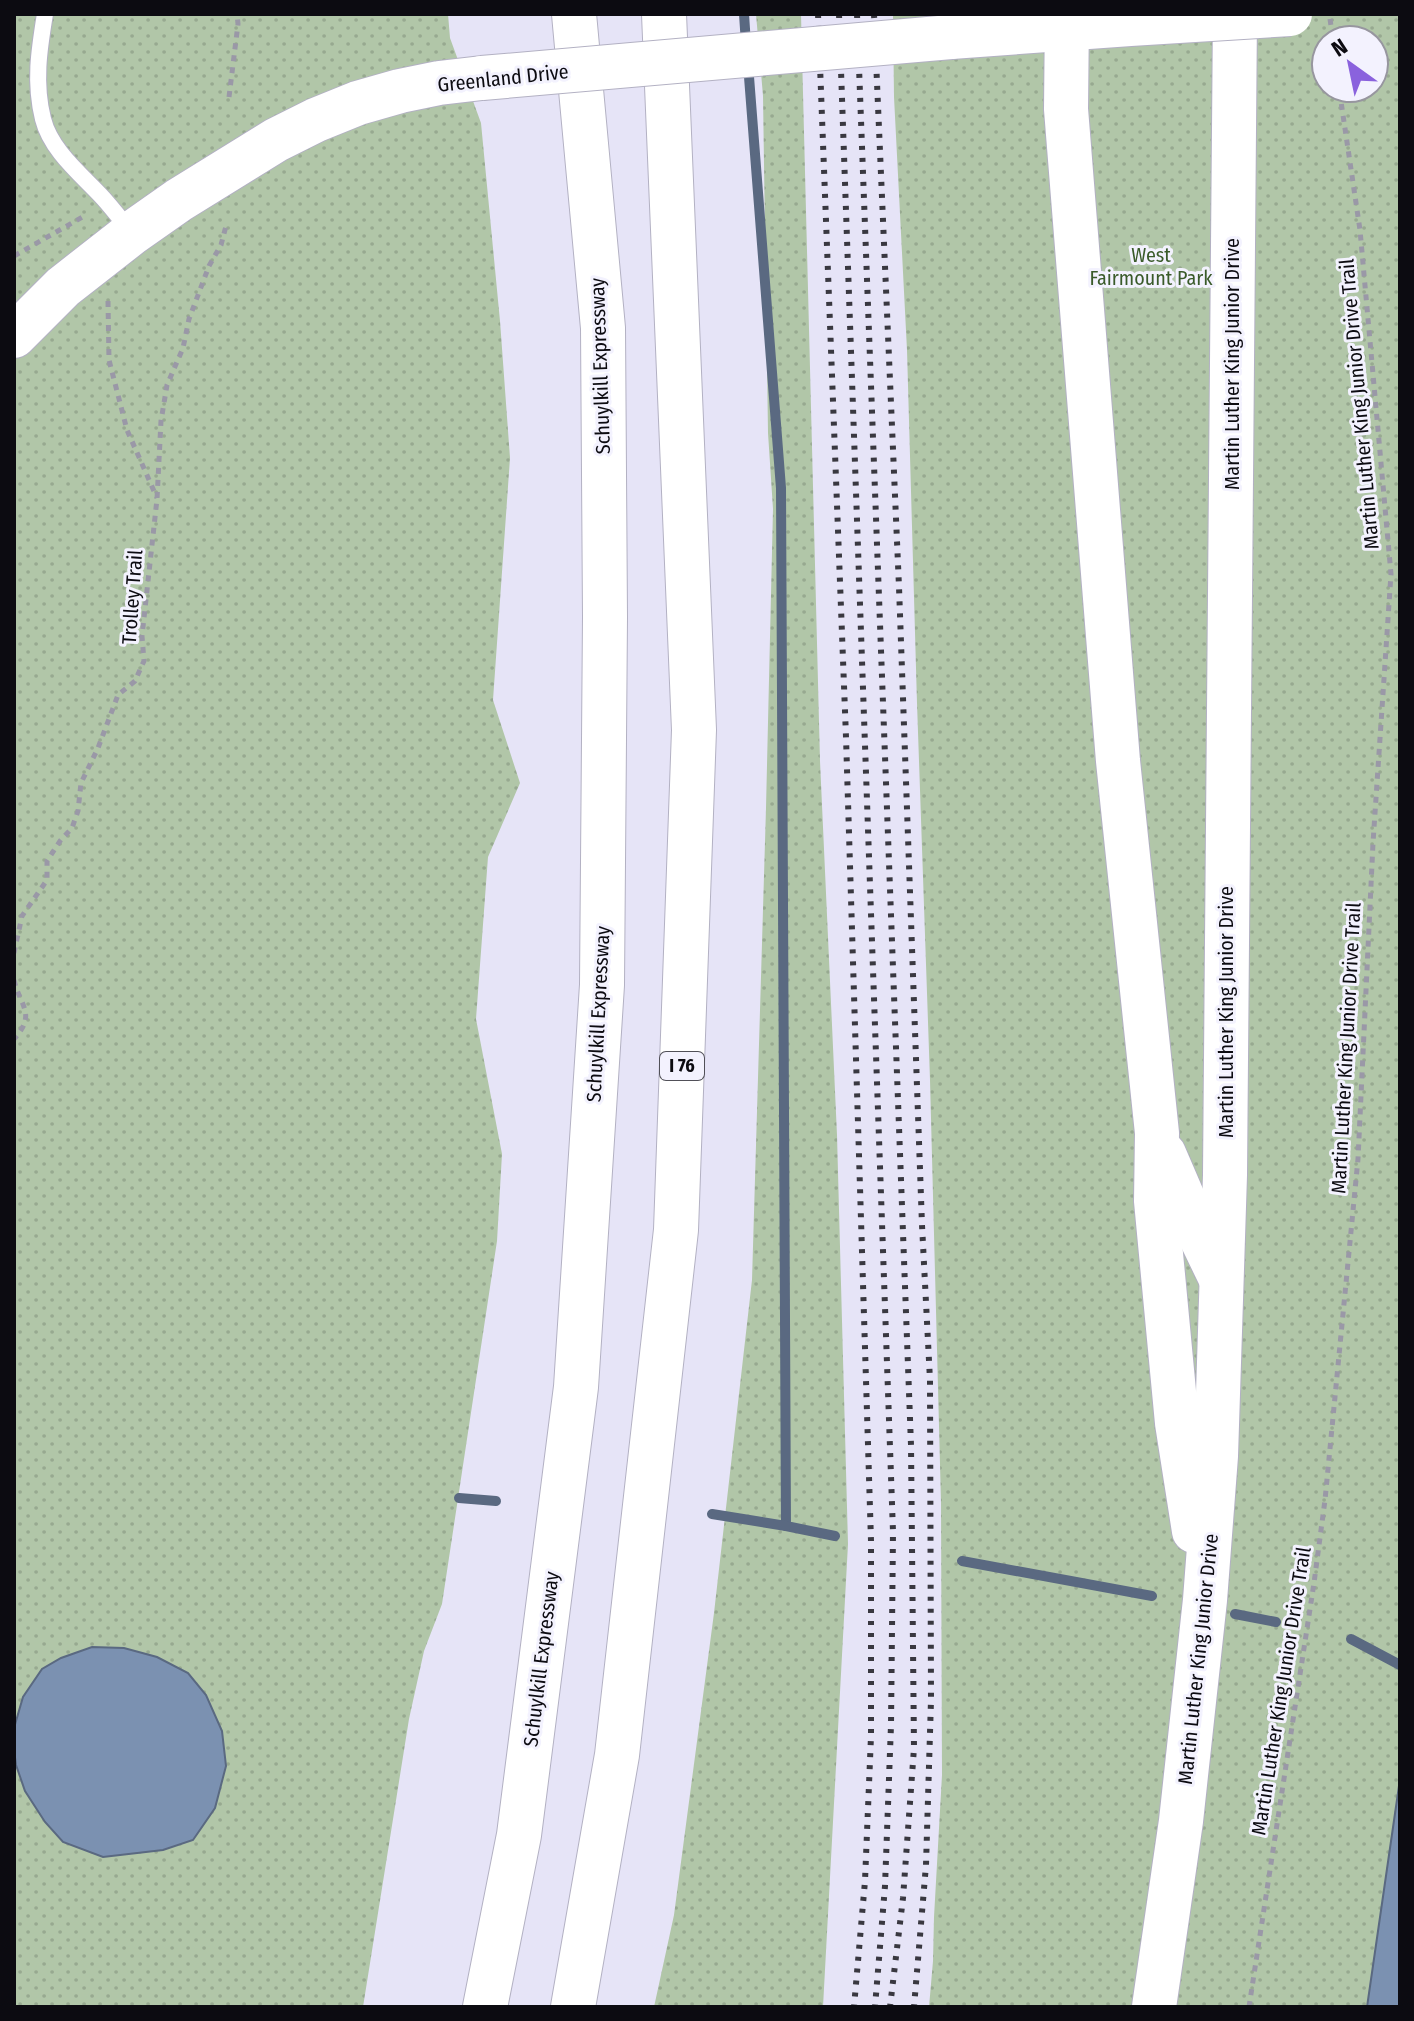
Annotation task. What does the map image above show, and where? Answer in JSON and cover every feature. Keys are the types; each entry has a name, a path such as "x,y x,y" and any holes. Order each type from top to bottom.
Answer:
{"main road":[{"name":"Schuylkill Expressway","path":"485,2007 519,1835 576,1387 602,985 605,617 603,328 574,14"},
{"name":"I 76","path":"573,2007 617,1755 676,1230 694,730 664,14"},
{"name":"Martin Luther King Junior Drive","path":"1154,2007 1181,1821 1205,1600 1216,1456 1225,1175 1235,14"},
{"name":"Greenland Drive","path":"14,336 63,287 179,200 276,140 316,120 400,91 482,78 951,37 1066,21 1130,24 1290,14"},
{"path":"1066,21 1067,123 1114,717 1157,1133 1156,1201 1177,1423 1205,1600"},
{"path":"1157,1133 1168,1168 1222,1282"}],"lane":[{"path":"45,14 38,53 38,85 44,121 54,143 71,165 132,233"}],"path":[{"path":"229,97 237,14"},
{"name":"Martin Luther King Junior Drive Trail","path":"1249,2007 1314,1583 1329,1453 1358,1159 1373,843 1391,574 1360,230 1341,104"},
{"path":"14,256 86,215"},
{"name":"Trolley Trail","path":"14,953 22,916 47,880 47,861 72,828 78,811 81,783 118,695 135,681 144,661 142,636 157,499 161,421 167,385 227,222"},
{"path":"94,263 108,293 109,360 127,430 157,499"},
{"path":"14,980 27,1010 25,1024 14,1039"}],"green space":[{"path":"14,14 448,14 450,38 481,123 510,458 493,700 520,783 488,857 476,1019 502,1154 497,1241 442,1604 424,1651 409,1719 363,2007 14,2007"},
{"path":"756,14 801,14 820,761 837,1135 848,1544 823,2007 654,2007 674,1915 714,1613 752,1280 773,509 768,433 763,96"},
{"name":"West Fairmount Park","path":"893,14 1400,14 1400,1779 1367,2007 929,2007 942,1775 941,1503 907,350 894,97"}],"water":[{"path":"92,1647 124,1648 157,1657 188,1673 206,1695 222,1731 226,1766 215,1808 193,1840 163,1850 103,1857 63,1842 45,1822 25,1791 14,1750 14,1728 23,1697 42,1669 61,1658"},
{"path":"1400,1779 1400,2007 1367,2007"}],"waterway":[{"path":"744,14 746,44"},
{"path":"748,64 781,488 786,1526 835,1536"},
{"path":"459,1498 496,1501"},
{"path":"712,1514 786,1526"},
{"path":"962,1561 1152,1596"},
{"path":"1235,1614 1276,1622"},
{"path":"1351,1639 1400,1665"}],"railway":[{"path":"818,14 846,737 871,1541 871,1736 865,1881 854,2007"},
{"path":"839,14 893,1532 885,1886 875,2007"},
{"path":"857,14 911,1445 914,1748 903,1898 890,2007"},
{"path":"874,14 930,1380 931,1700 926,1865 914,2007"}]}
